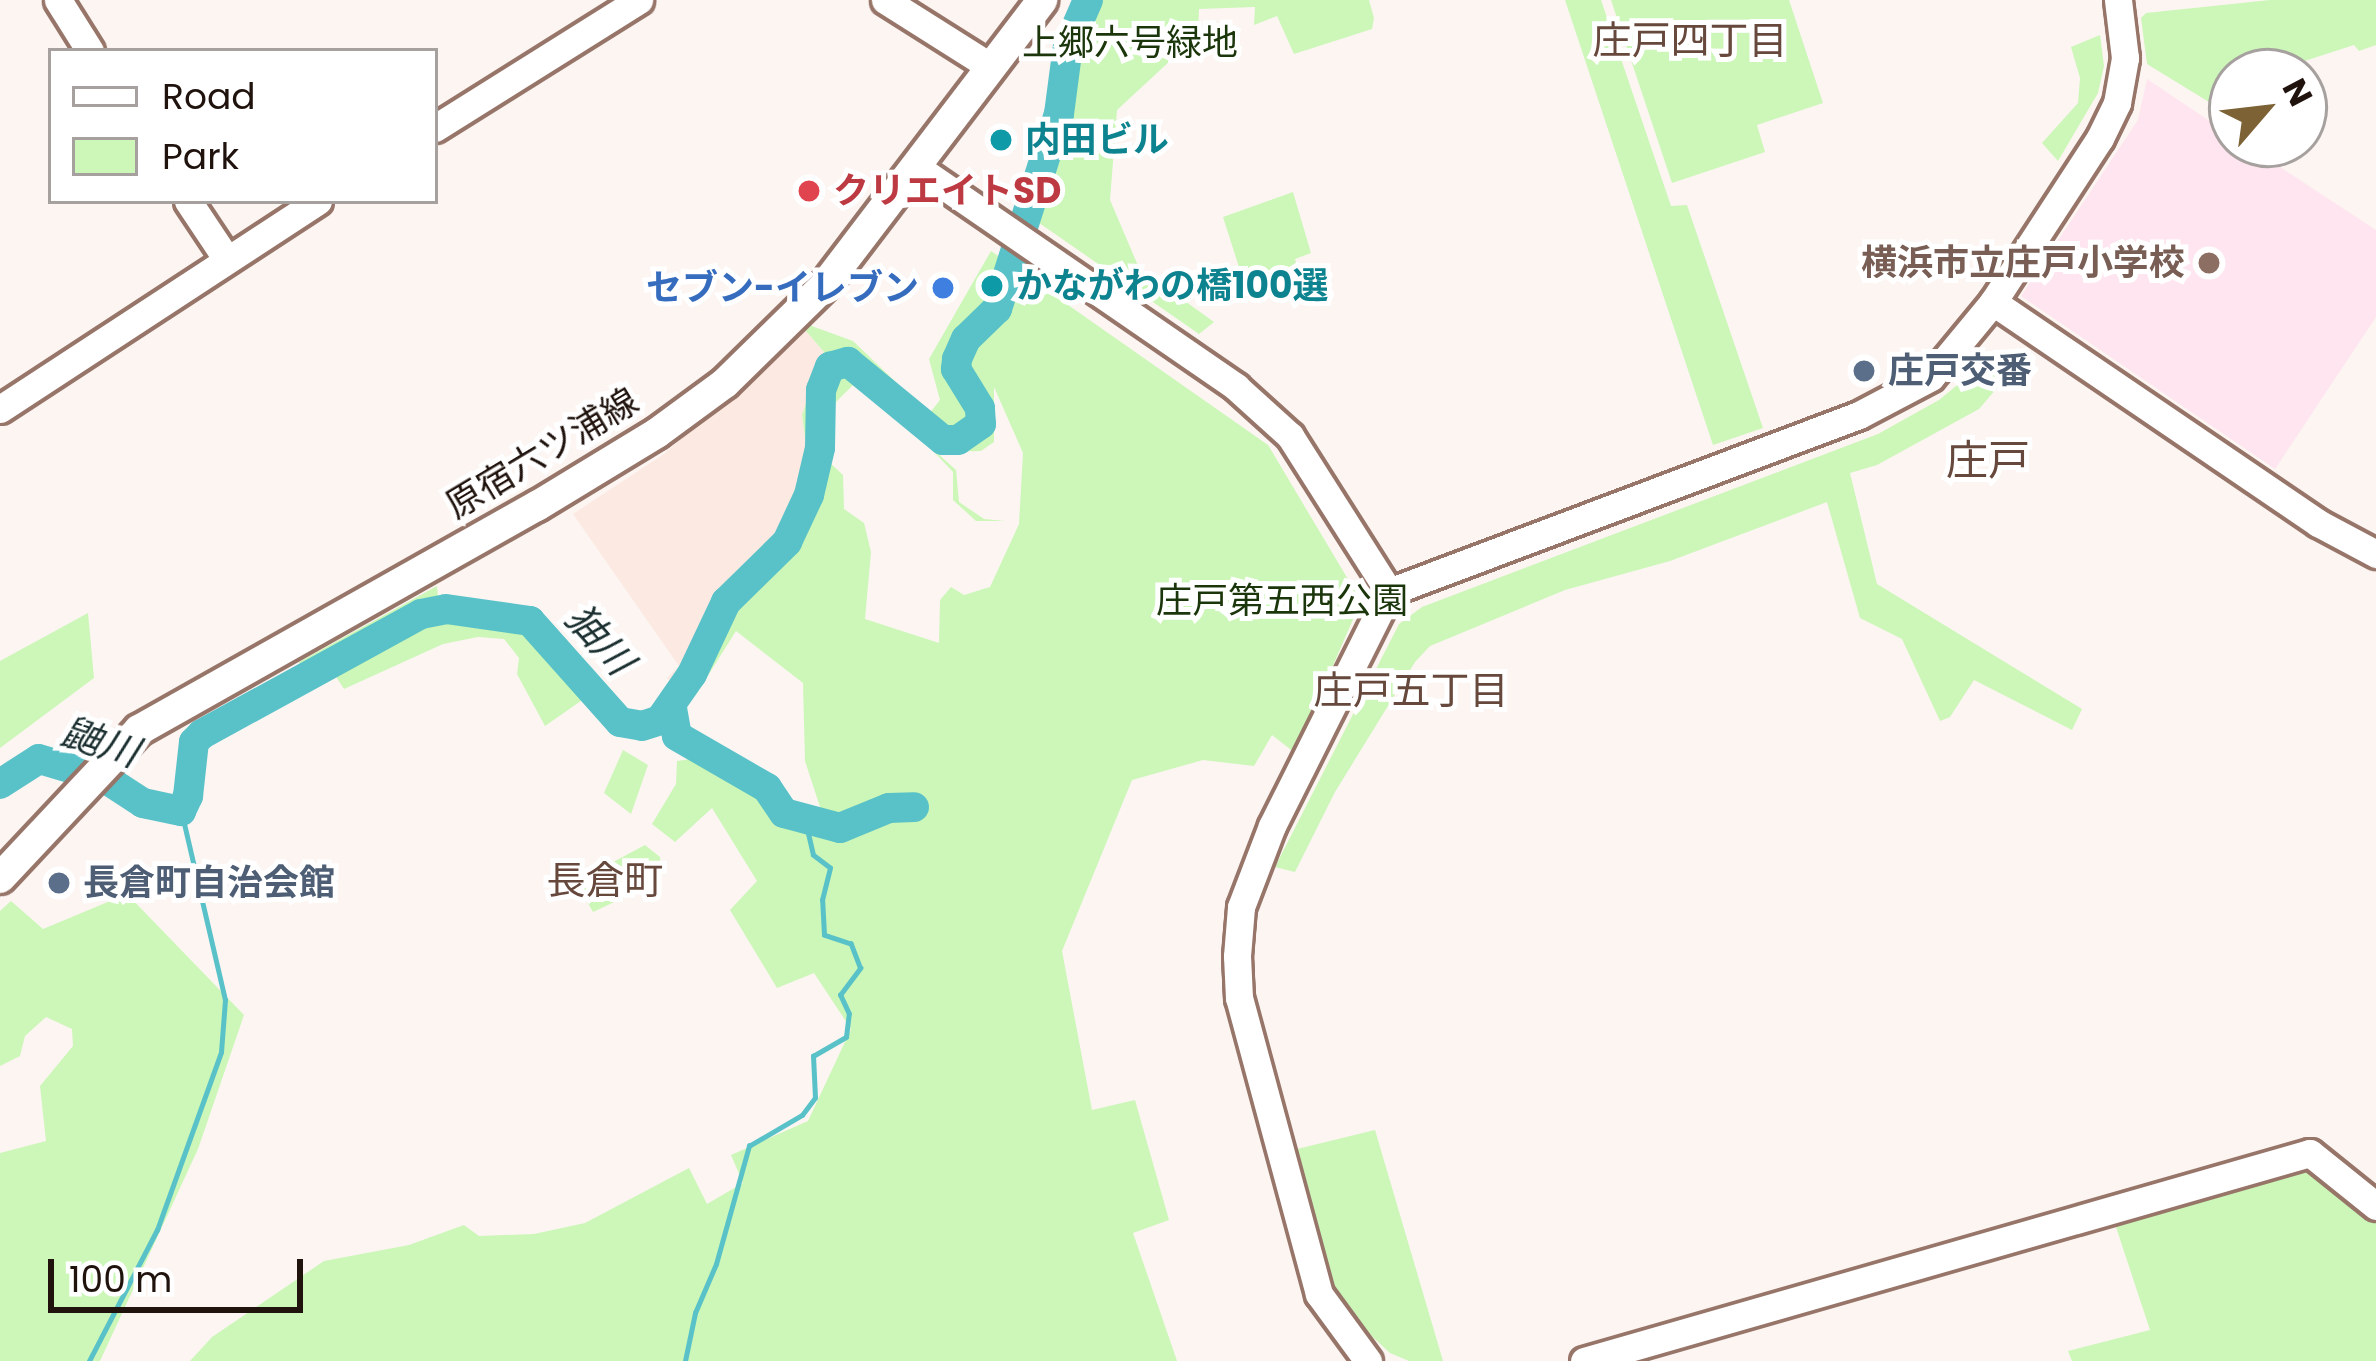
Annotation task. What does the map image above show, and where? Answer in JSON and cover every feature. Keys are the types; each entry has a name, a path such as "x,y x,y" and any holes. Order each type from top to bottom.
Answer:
{"main road":[{"name":"原宿六ツ浦線","path":"0,878 104,762 139,730 657,433 725,382 799,314 1042,0"}],"street":[{"path":"58,0 88,48"},
{"path":"438,126 639,0"},
{"path":"885,0 991,67"},
{"path":"1368,1361 1319,1294 1239,998 1237,956 1240,907 1272,826 1389,592 1898,397 1931,376 1993,302 2100,138 2117,103 2125,58 2119,2 2148,0"},
{"path":"915,166 1236,387 1290,436 1389,592"},
{"path":"190,204 226,258"},
{"path":"0,410 313,204"},
{"path":"1993,302 2318,523 2376,554"},
{"path":"1584,1361 2309,1153 2376,1207"}],"shaded area":[{"name":"横浜市立庄戸小学校","path":"2147,79 2208,120 2208,168 2282,168 2376,230 2376,317 2275,469 2021,296 2138,120"},
{"path":"805,330 824,352 802,415 808,461 805,493 796,512 728,593 676,687 667,678 679,666 573,514 664,454"}],"green space":[{"name":"上郷六号緑地","path":"1102,0 1369,0 1372,29 1294,54 1277,16 1254,25 1255,7 1199,9 1198,35 1117,110 1110,200 1139,268 1214,322 1199,334 1032,218 1064,136 1084,37"},
{"path":"1565,0 1601,0 1671,206 1687,205 1763,428 1713,445"},
{"path":"1611,0 1789,0 1823,103 1757,125 1765,152 1672,183"},
{"path":"2270,0 2376,0 2376,45 2359,51 2354,45 2328,53 2328,48 2208,48 2208,101 2147,64 2141,18 2146,13"},
{"path":"2100,35 2104,66 2098,93 2058,161 2042,143 2078,103 2080,78 2071,47"},
{"path":"1293,192 1311,253 1295,259 1299,274 1234,297 1232,291 1245,286 1223,217"},
{"name":"庄戸第五西公園","path":"991,251 1268,445 1361,601 1295,753 1272,735 1254,766 1203,760 1132,780 1062,951 1092,1110 1135,1100 1169,1220 1133,1233 1177,1361 190,1361 212,1337 324,1261 409,1245 464,1225 479,1236 534,1234 585,1223 689,1168 707,1204 743,1183 731,1155 808,1121 851,1029 814,973 777,988 730,910 757,881 712,808 675,842 652,824 676,784 677,761 699,758 762,793 777,817 810,827 823,816 805,761 803,683 736,631 695,696 685,689 698,676 734,591 805,493 808,461 802,415 824,352 805,330 809,325 853,341 929,414 940,400 929,359","holes":["868,382 953,472 953,500 976,521 1005,521 984,519 959,502 956,470 936,452 981,451 994,442 994,387 1023,453 1019,524 990,587 964,595 951,587 940,600 939,643 865,619 871,552 864,523 844,509 843,475 828,461 836,402 855,383"]},
{"path":"1983,364 2003,381 1979,409 1877,465 1850,473 1877,584 2082,709 2072,730 1974,680 1950,717 1940,721 1902,639 1860,618 1827,502 1670,561 1565,590 1430,646 1415,662 1335,792 1295,872 1275,867 1399,624 1422,607 1878,434 1939,400"},
{"path":"437,586 440,620 526,629 588,696 545,726 517,674 519,658 504,639 478,637 443,644 344,689 331,669 307,683 299,662"},
{"path":"88,613 94,678 0,748 0,661"},
{"path":"623,750 648,765 631,814 604,793"},
{"path":"645,845 660,857 661,880 593,912 576,882"},
{"path":"127,894 244,1015 198,1149 100,1361 0,1361 0,1153 46,1141 40,1086 73,1046 72,1029 46,1017 25,1036 20,1056 0,1066 0,911 11,901 43,929"},
{"path":"1375,1130 1443,1361 1409,1361 1390,1353 1351,1317 1334,1287 1293,1150"},
{"path":"2306,1166 2376,1223 2376,1361 2072,1361 2068,1351 2150,1330 2114,1221"}],"waterway":[{"name":"㹨川","path":"0,784 39,759 106,779 143,803 181,811 188,796 194,742 202,734 421,614 446,609 530,621 620,722 642,726 660,720 692,674 726,602 787,542 809,495 820,448 821,390 830,367 848,362 943,440 958,440 981,424 980,408 956,369 957,359 966,339 997,309 1059,114 1068,46 1088,0"},
{"path":"672,708 677,736 767,788 784,813 840,828 889,808 914,807"},
{"name":"㹨川","path":"89,1361 157,1230 221,1052 225,1000 181,811"},
{"path":"685,1361 695,1313 716,1264 749,1146 802,1115 815,1098 813,1056 846,1037 849,1014 840,995 860,968 851,944 824,935 822,900 830,868 813,855 805,819"}],"place":[{"name":"内田ビル","path":"1001,140"},
{"name":"クリエイトSD","path":"809,191"},
{"name":"横浜市立庄戸小学校","path":"2209,263"},
{"name":"かながわの橋100選","path":"992,286"},
{"name":"セブン-イレブン","path":"943,288"},
{"name":"庄戸交番","path":"1864,371"},
{"name":"長倉町自治会館","path":"59,883"}],"district":[{"name":"庄戸四丁目","path":"1690,41"},
{"name":"庄戸","path":"1988,461"},
{"name":"庄戸五丁目","path":"1411,691"},
{"name":"長倉町","path":"605,881"}],"water label":[{"name":"鼬川","path":"100,743"}]}
